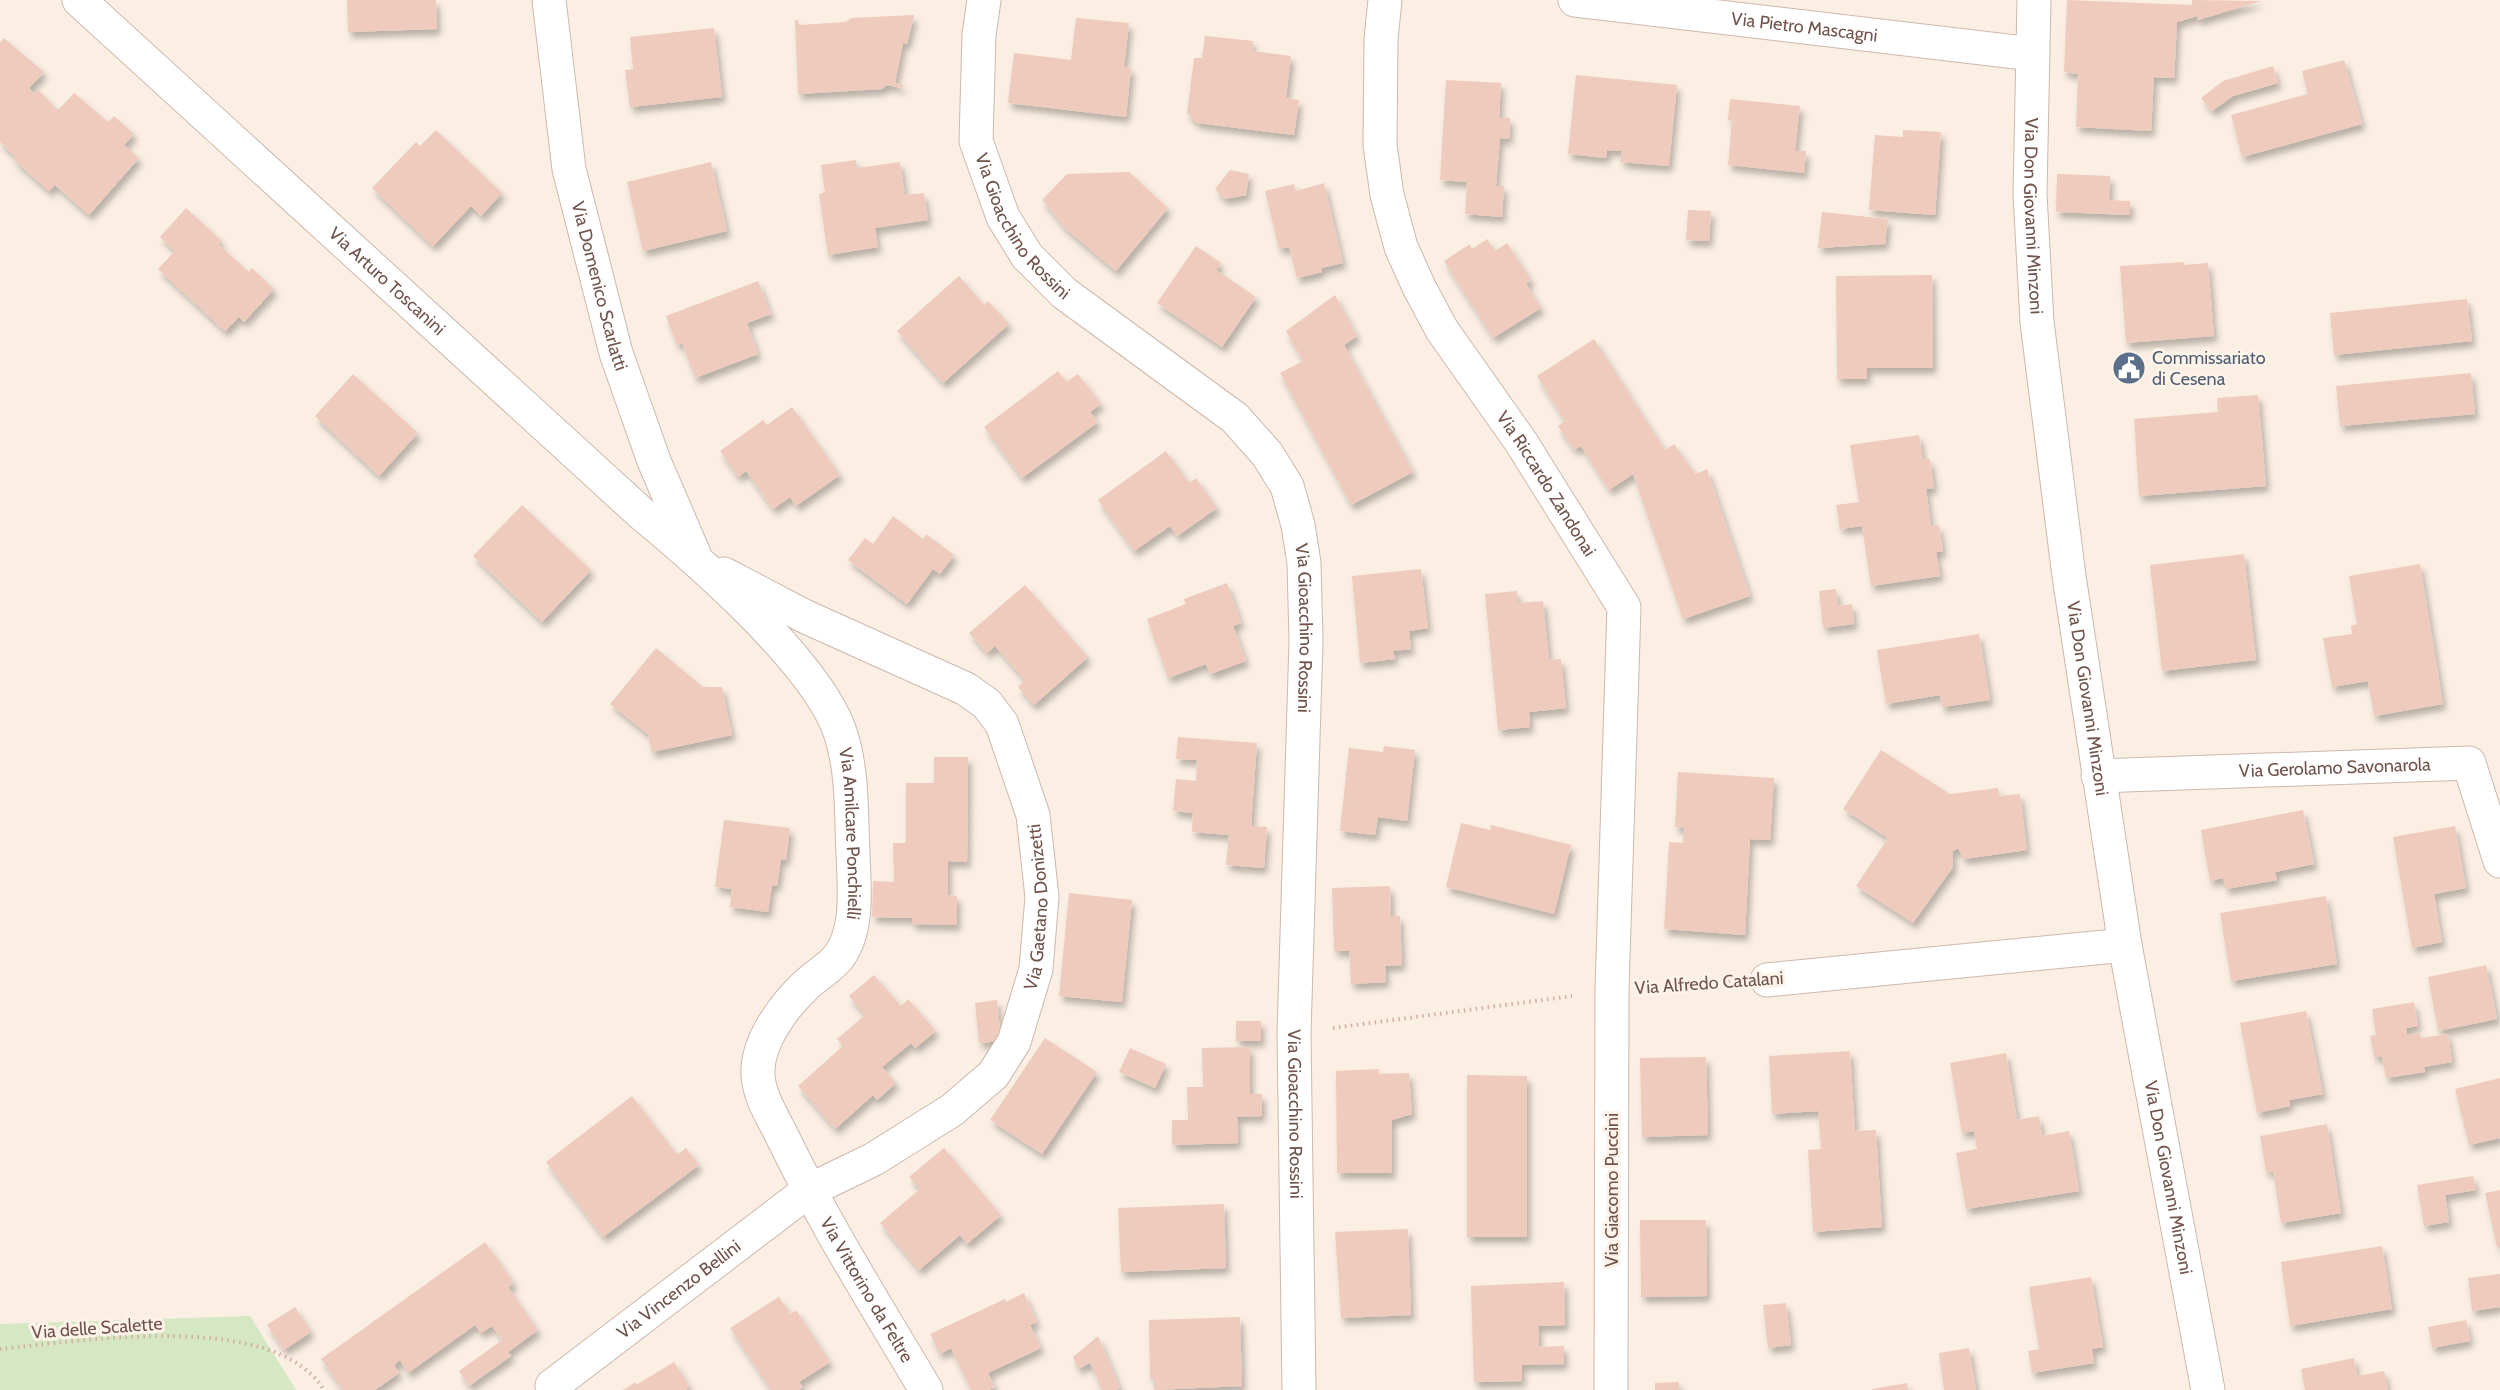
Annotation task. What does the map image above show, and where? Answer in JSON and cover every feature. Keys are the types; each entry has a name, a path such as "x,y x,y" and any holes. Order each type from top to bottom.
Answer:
{"street":[{"name":"Via Arturo Toscanini","path":"79,0 642,514 696,559"},
{"name":"Via Domenico Scarlatti","path":"549,0 568,169 616,353 654,461 696,559"},
{"name":"Via Gioacchino Rossini","path":"984,0 980,35 976,141 1003,218 1027,256 1064,294 1235,418 1267,454 1287,486 1298,525 1304,563 1306,641 1294,1033 1299,1390"},
{"name":"Via Riccardo Zandonai","path":"1385,0 1381,39 1380,145 1387,195 1401,247 1442,330 1521,442 1624,607 1612,990"},
{"name":"Via Pietro Mascagni","path":"1575,0 2033,54"},
{"name":"Via Don Giovanni Minzoni","path":"2034,0 2030,194 2037,322 2097,777 2125,945 2208,1390"},
{"name":"Via Amilcare Ponchielli","path":"696,559 782,646 821,696 841,733 849,768 854,888 848,940 839,957 804,986 779,1016 762,1050 758,1075 762,1095 808,1191"},
{"name":"Via Gaetano Donizetti","path":"696,559 804,616 966,689 987,704 1002,724 1033,815 1042,897 1036,969 1014,1042 993,1075 952,1110 874,1159 808,1191"},
{"name":"Via Gerolamo Savonarola","path":"2097,777 2469,764 2500,861"},
{"name":"Via Alfredo Catalani","path":"1767,980 2125,945"},
{"name":"Via Giacomo Puccini","path":"1611,1390 1612,990"},
{"name":"Via Vincenzo Bellini","path":"554,1390 552,1386 808,1191"},
{"name":"Via Vittorino da Feltre","path":"808,1191 927,1390"}],"path":[{"name":"Via Alfredo Catalani","path":"1294,1033 1612,990 1767,980"},
{"name":"Via delle Scalette","path":"0,1349 157,1334 250,1344 303,1366 324,1390"}],"green space":[{"path":"250,1316 296,1390 0,1390 0,1324"}],"building":[{"path":"347,0 436,0 437,29 348,32"},
{"path":"2067,0 2192,5 2192,0 2261,1 2198,20 2197,16 2177,22 2174,78 2154,77 2151,131 2076,127 2078,74 2064,72"},
{"path":"914,15 907,44 903,43 895,83 903,85 902,88 887,85 882,89 798,94 795,20 798,20 799,25 845,22 852,18"},
{"path":"1076,18 1129,23 1124,67 1131,68 1126,117 1008,103 1014,53 1071,60"},
{"path":"714,28 722,97 630,107 625,70 633,69 630,37"},
{"path":"1205,36 1253,41 1252,51 1291,56 1286,98 1299,100 1294,135 1197,123 1187,113 1194,58 1202,58"},
{"path":"4,38 44,72 29,88 35,94 39,90 56,109 59,109 74,93 108,122 114,116 134,134 124,145 139,158 89,215 55,185 49,191 14,160 16,157 0,142 0,43"},
{"path":"2344,60 2362,124 2242,157 2231,115 2308,94 2302,71"},
{"path":"2273,66 2278,83 2233,96 2212,111 2201,98 2223,81"},
{"path":"1576,75 1677,85 1669,166 1620,162 1622,151 1607,150 1606,158 1568,154"},
{"path":"1446,80 1501,83 1499,118 1510,118 1509,139 1500,138 1496,186 1504,186 1502,217 1465,214 1467,182 1440,180"},
{"path":"1730,99 1800,106 1795,151 1806,151 1804,173 1728,165 1732,120 1728,120"},
{"path":"436,130 502,193 481,216 471,206 433,246 372,188 416,142 420,146"},
{"path":"1903,130 1941,132 1935,215 1869,210 1875,135 1903,137"},
{"path":"856,160 857,168 900,162 905,195 924,193 928,220 875,228 878,247 828,255 819,194 825,192 821,165"},
{"path":"711,162 727,231 643,251 627,182"},
{"path":"1230,170 1249,174 1246,195 1225,199 1215,189"},
{"path":"1129,172 1168,208 1116,271 1065,228 1042,200 1067,174"},
{"path":"2057,174 2110,176 2109,200 2130,201 2130,215 2056,212"},
{"path":"1324,183 1343,263 1321,268 1322,272 1297,278 1289,247 1279,249 1265,191 1294,184 1296,191"},
{"path":"186,208 222,241 218,244 249,272 252,268 274,289 244,322 239,317 225,331 158,269 175,251 160,237"},
{"path":"1688,210 1711,211 1709,241 1686,240"},
{"path":"1822,212 1888,219 1885,244 1818,248"},
{"path":"1487,239 1495,251 1507,243 1531,280 1526,284 1541,308 1493,338 1444,261 1470,244 1472,249"},
{"path":"1196,246 1221,263 1216,270 1256,297 1222,347 1157,303"},
{"path":"2184,262 2184,265 2208,263 2214,336 2126,343 2120,266"},
{"path":"1932,275 1933,368 1867,368 1867,379 1837,379 1836,276"},
{"path":"959,276 984,305 988,301 1009,324 943,383 897,331"},
{"path":"758,281 771,314 747,323 758,354 695,378 682,343 677,345 666,316"},
{"path":"1335,295 1357,336 1344,345 1413,472 1351,505 1280,373 1303,361 1286,331"},
{"path":"2467,299 2472,341 2334,355 2330,313"},
{"path":"1594,339 1665,450 1674,444 1695,474 1707,469 1750,596 1683,619 1633,474 1609,490 1581,446 1574,450 1558,426 1565,421 1537,376"},
{"path":"1058,371 1066,382 1078,374 1101,404 1090,412 1098,422 1022,478 984,427"},
{"path":"2471,373 2475,414 2340,426 2336,386"},
{"path":"353,374 418,433 379,476 315,416"},
{"path":"2258,395 2266,486 2139,496 2134,419 2218,412 2217,398"},
{"path":"792,407 840,475 796,506 790,497 773,509 746,471 738,477 720,451 763,420 767,425"},
{"path":"1919,435 1923,460 1930,459 1934,488 1926,489 1931,526 1939,525 1943,552 1936,552 1940,576 1871,586 1862,526 1840,529 1836,505 1859,502 1850,445"},
{"path":"1166,451 1189,483 1196,478 1217,508 1177,536 1170,526 1134,551 1098,500"},
{"path":"522,505 591,570 542,622 473,556"},
{"path":"893,516 923,539 926,534 954,555 940,574 933,569 907,604 848,560 865,538 873,544"},
{"path":"2244,554 2256,660 2162,671 2150,565"},
{"path":"2420,564 2443,704 2374,716 2368,681 2332,687 2323,638 2352,634 2351,626 2357,624 2349,576"},
{"path":"1421,569 1428,628 1409,631 1411,649 1393,651 1395,659 1360,663 1352,576"},
{"path":"1227,583 1241,623 1233,626 1246,661 1210,674 1206,664 1168,678 1147,619 1186,604 1184,599"},
{"path":"1025,585 1088,657 1034,705 1018,687 1025,680 995,646 987,653 969,633"},
{"path":"1836,589 1838,606 1852,604 1854,624 1823,628 1819,591"},
{"path":"1517,591 1518,603 1543,601 1549,660 1561,659 1566,708 1529,712 1530,727 1498,730 1485,594"},
{"path":"1979,634 1990,700 1942,707 1940,695 1886,704 1877,650"},
{"path":"656,648 703,687 722,687 732,735 652,752 648,734 610,704"},
{"path":"1178,737 1257,743 1251,826 1267,827 1264,868 1226,865 1229,835 1192,832 1193,813 1173,811 1176,779 1196,781 1197,760 1176,759"},
{"path":"1384,746 1415,750 1407,821 1378,817 1375,835 1340,831 1349,748 1383,752"},
{"path":"1881,750 1950,794 1998,788 1999,796 2020,794 2027,850 1964,859 1958,848 1953,851 1953,867 1913,923 1856,886 1888,838 1843,809"},
{"path":"934,757 968,757 967,862 948,861 948,895 957,896 957,925 912,924 912,918 872,917 873,881 894,882 893,843 906,843 906,783 934,783"},
{"path":"1678,772 1774,778 1770,840 1750,839 1745,935 1664,929 1669,842 1683,843 1684,828 1675,827"},
{"path":"2303,810 2314,864 2275,872 2277,880 2226,889 2223,878 2210,881 2201,830"},
{"path":"724,820 790,828 786,860 781,859 777,886 772,885 768,912 730,907 732,889 715,887"},
{"path":"1461,823 1490,830 1491,825 1571,845 1554,914 1446,887"},
{"path":"2455,826 2466,888 2434,894 2442,942 2412,948 2393,837"},
{"path":"1390,886 1391,916 1400,916 1402,965 1385,966 1386,982 1351,984 1349,951 1334,951 1332,888"},
{"path":"1069,893 1132,900 1122,1002 1059,996"},
{"path":"2326,896 2337,964 2231,981 2220,913"},
{"path":"2486,965 2497,1019 2438,1031 2428,977"},
{"path":"874,975 901,1006 908,999 936,1031 915,1048 911,1043 882,1067 896,1083 877,1100 873,1095 835,1129 798,1086 843,1046 837,1039 865,1015 849,996"},
{"path":"997,1000 1001,1041 979,1043 975,1003"},
{"path":"2414,1002 2418,1026 2406,1028 2407,1035 2420,1033 2421,1038 2448,1034 2452,1062 2424,1067 2425,1072 2386,1078 2382,1057 2374,1057 2370,1036 2376,1035 2372,1009"},
{"path":"2306,1011 2323,1094 2289,1100 2290,1106 2257,1113 2240,1023"},
{"path":"1236,1021 1261,1021 1261,1041 1236,1041"},
{"path":"1045,1038 1097,1072 1042,1154 990,1120"},
{"path":"1250,1047 1250,1094 1262,1094 1262,1116 1237,1117 1238,1143 1172,1145 1172,1120 1188,1120 1187,1087 1203,1087 1202,1048"},
{"path":"1130,1048 1166,1064 1155,1088 1119,1072"},
{"path":"1850,1051 1855,1131 1876,1130 1882,1227 1813,1232 1808,1150 1821,1149 1818,1111 1772,1114 1769,1056"},
{"path":"2006,1053 2017,1120 2039,1116 2042,1136 2069,1131 2079,1191 1966,1209 1956,1153 1977,1149 1974,1131 1962,1133 1950,1063"},
{"path":"1706,1057 1708,1135 1642,1137 1640,1058"},
{"path":"1379,1069 1379,1074 1409,1073 1412,1114 1392,1120 1392,1173 1337,1173 1336,1071"},
{"path":"1467,1075 1527,1076 1527,1237 1467,1237"},
{"path":"2500,1078 2500,1138 2469,1145 2455,1089"},
{"path":"632,1096 677,1155 686,1148 699,1165 603,1237 546,1162"},
{"path":"2327,1124 2341,1213 2281,1223 2273,1171 2266,1172 2260,1136"},
{"path":"944,1148 1001,1215 967,1244 960,1235 919,1270 880,1223 920,1189 909,1177"},
{"path":"2473,1176 2476,1190 2445,1195 2449,1222 2424,1226 2417,1185"},
{"path":"2500,1190 2500,1247 2497,1247 2485,1193"},
{"path":"1224,1204 1226,1268 1121,1272 1118,1208"},
{"path":"1640,1220 1706,1220 1707,1296 1641,1297"},
{"path":"1408,1229 1411,1315 1341,1318 1335,1232"},
{"path":"485,1242 514,1283 508,1287 538,1330 508,1352 511,1356 469,1386 459,1371 502,1340 492,1326 481,1333 475,1325 408,1373 400,1360 394,1365 399,1373 375,1390 343,1390 321,1359"},
{"path":"2382,1246 2392,1309 2290,1326 2281,1262"},
{"path":"2500,1274 2500,1307 2472,1311 2468,1278"},
{"path":"2091,1277 2103,1347 2092,1349 2094,1363 2032,1373 2028,1351 2039,1349 2029,1287"},
{"path":"1564,1282 1565,1325 1538,1326 1539,1347 1564,1346 1564,1364 1522,1365 1522,1381 1474,1382 1471,1286"},
{"path":"1024,1293 1037,1322 1030,1325 1041,1348 988,1373 995,1387 989,1390 971,1390 951,1348 940,1354 930,1334 1005,1299 1006,1302"},
{"path":"779,1297 790,1314 796,1310 830,1362 799,1382 803,1387 799,1390 771,1390 730,1328"},
{"path":"1786,1303 1791,1345 1768,1348 1763,1305"},
{"path":"295,1307 311,1332 284,1350 267,1325"},
{"path":"1240,1317 1242,1386 1154,1390 1154,1378 1150,1378 1149,1320"},
{"path":"2466,1320 2470,1341 2432,1348 2428,1327"},
{"path":"1098,1336 1120,1388 1116,1390 1102,1390 1090,1363 1078,1369 1073,1357"},
{"path":"1969,1348 1976,1390 1944,1390 1939,1353"},
{"path":"2354,1358 2357,1376 2384,1371 2388,1390 2305,1390 2301,1369"},
{"path":"674,1362 689,1386 686,1390 623,1390 635,1382 636,1385"},
{"path":"1679,1382 1679,1390 1655,1390 1655,1383"},
{"path":"1907,1383 1908,1390 1872,1390 1872,1389"}],"place":[{"name":"Commissariato di Cesena","path":"2129,368"}]}
